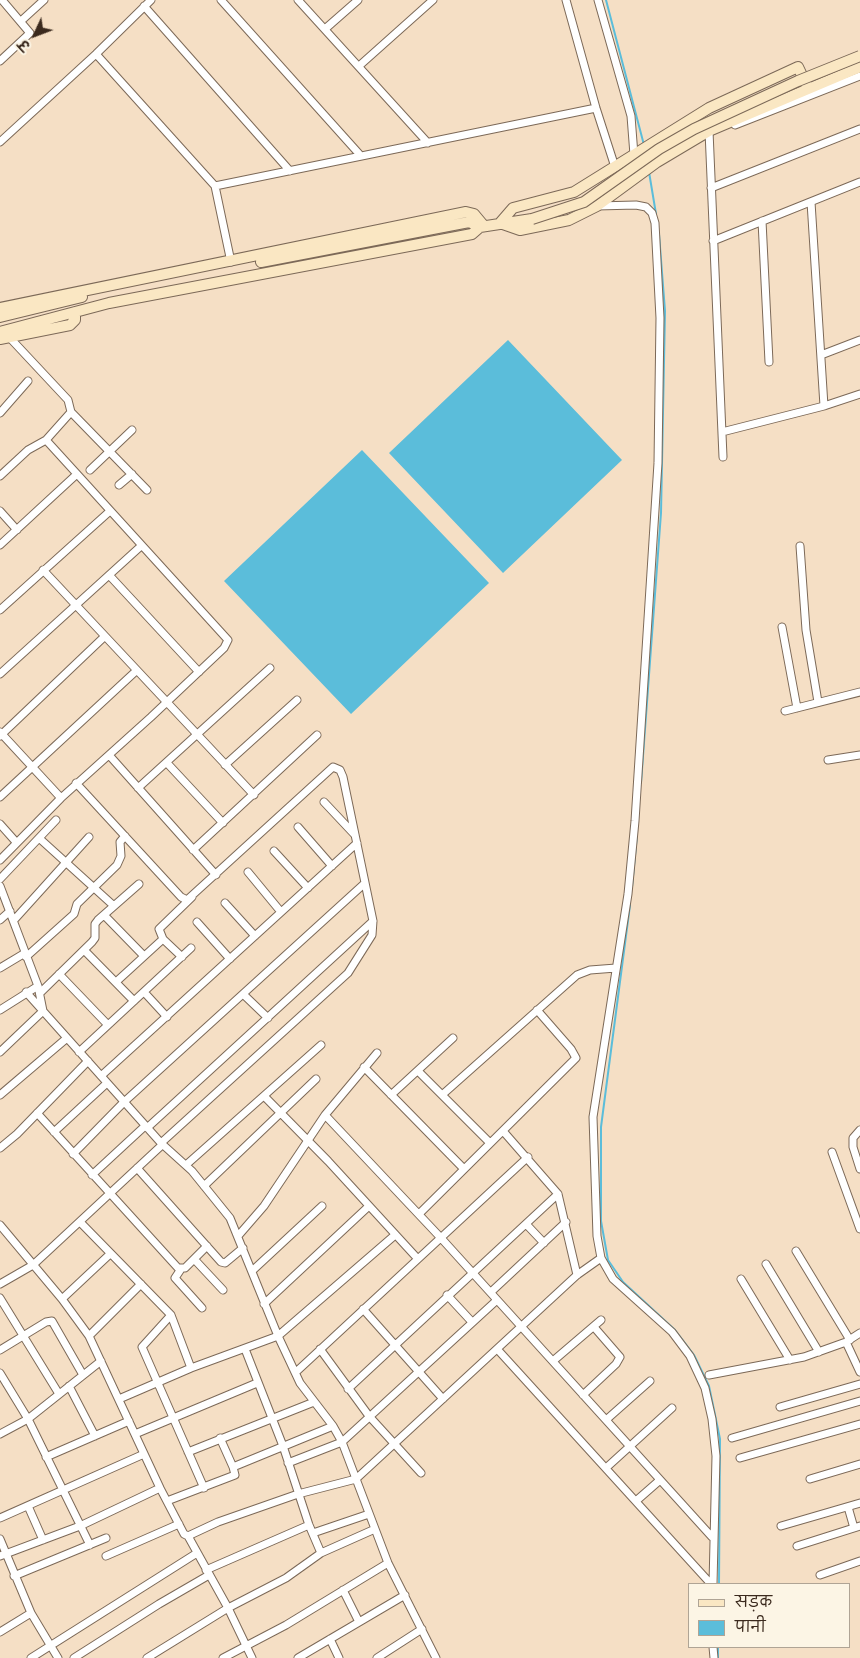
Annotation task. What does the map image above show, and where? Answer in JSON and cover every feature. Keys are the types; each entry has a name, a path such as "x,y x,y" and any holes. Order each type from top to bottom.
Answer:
{"main road":[{"path":"0,332 109,303 472,234 482,227 532,219 584,202 659,149 694,129 798,81 860,56"},
{"path":"500,223 513,208 574,192 709,108 798,66 808,88"},
{"path":"500,223 520,230 538,228 569,220 597,206 657,162 708,133 860,66"},
{"path":"0,308 231,262 466,212 474,214 482,227"},
{"path":"0,317 98,293 469,222 482,227"},
{"path":"51,305 55,318"},
{"path":"5,338 70,325 75,320 75,312"}],"street":[{"path":"0,61 29,35 29,30 2,0"},
{"path":"21,21 44,0"},
{"path":"0,142 96,54 151,0"},
{"path":"221,0 361,156"},
{"path":"298,0 428,143"},
{"path":"325,29 358,0"},
{"path":"359,66 433,0"},
{"path":"566,0 596,108 615,167"},
{"path":"598,0 631,116 636,154"},
{"path":"144,6 290,171"},
{"path":"96,54 215,186 231,262"},
{"path":"723,457 708,133 860,76"},
{"path":"215,186 596,108"},
{"path":"711,188 860,129"},
{"path":"713,241 860,182"},
{"path":"811,202 824,406"},
{"path":"597,206 646,206 652,213 655,223 660,318 658,463 636,821 628,894 593,1125 597,1236 601,1258 613,1279 681,1343 690,1356 705,1388 712,1419 716,1456 712,1583"},
{"path":"762,221 769,362"},
{"path":"5,338 68,400 71,412 147,490"},
{"path":"821,355 860,340"},
{"path":"0,413 28,381"},
{"path":"722,432 824,406 860,394"},
{"path":"0,476 28,450 46,440 71,412"},
{"path":"90,470 132,430"},
{"path":"0,859 76,783 166,704 227,644 227,636 141,546 46,440"},
{"path":"0,545 77,474"},
{"path":"119,484 132,474"},
{"path":"0,511 17,530"},
{"path":"0,610 110,511"},
{"path":"0,674 141,546"},
{"path":"800,546 806,630 818,702"},
{"path":"43,570 166,704 254,795"},
{"path":"109,575 199,672"},
{"path":"782,627 797,708"},
{"path":"61,798 1,734 104,637"},
{"path":"138,788 270,668"},
{"path":"0,797 136,671"},
{"path":"786,711 860,692"},
{"path":"225,765 296,700"},
{"path":"193,850 317,735"},
{"path":"108,755 216,875"},
{"path":"828,760 860,755"},
{"path":"167,763 223,823"},
{"path":"0,1284 33,1265 348,972 372,935 373,921 343,776 340,770 333,767 192,897 159,930 163,939 182,957"},
{"path":"76,783 181,897 187,900 192,897"},
{"path":"324,802 355,836"},
{"path":"0,879 56,820"},
{"path":"0,824 16,842"},
{"path":"298,827 332,866"},
{"path":"0,968 26,955 74,914 77,904 120,860 120,842 125,836"},
{"path":"14,920 67,864 89,837"},
{"path":"39,838 114,906"},
{"path":"101,1076 356,844"},
{"path":"274,851 308,888"},
{"path":"248,872 282,912"},
{"path":"73,1154 124,1102 365,883"},
{"path":"0,1010 26,992 39,990 60,974 95,938 95,924 139,884"},
{"path":"1,890 39,990 43,1011"},
{"path":"225,903 255,936"},
{"path":"0,920 10,911"},
{"path":"104,915 144,956"},
{"path":"92,1175 268,1018 373,921"},
{"path":"197,922 230,958"},
{"path":"116,982 163,939"},
{"path":"79,1052 191,948"},
{"path":"84,950 134,1001"},
{"path":"442,1095 582,972 616,968"},
{"path":"60,974 108,1025"},
{"path":"26,992 146,1127 186,1166 230,1218 264,1304 300,1383 333,1426 342,1442 388,1563 436,1658"},
{"path":"144,992 167,1017"},
{"path":"243,994 268,1018"},
{"path":"419,1214 576,1058 572,1049 537,1010"},
{"path":"0,1052 43,1011"},
{"path":"0,1095 67,1038"},
{"path":"391,1095 453,1038"},
{"path":"186,1166 321,1045"},
{"path":"238,1236 264,1206 325,1115 377,1053"},
{"path":"0,1148 88,1061"},
{"path":"364,1068 464,1169"},
{"path":"418,1071 490,1143"},
{"path":"204,1186 316,1079"},
{"path":"54,1132 107,1083"},
{"path":"264,1096 308,1139 417,1258"},
{"path":"36,1113 181,1269"},
{"path":"325,1115 442,1238 712,1537"},
{"path":"860,1130 853,1138 853,1147 860,1168"},
{"path":"503,1131 528,1157 558,1194 577,1275"},
{"path":"832,1152 860,1229"},
{"path":"296,1372 528,1157"},
{"path":"137,1168 224,1263 243,1248"},
{"path":"348,1389 447,1295 558,1194"},
{"path":"252,1271 322,1206"},
{"path":"264,1304 369,1206"},
{"path":"80,1222 172,1315 191,1368"},
{"path":"490,1292 566,1222"},
{"path":"526,1224 544,1243"},
{"path":"0,1225 62,1299 89,1336 160,1488 184,1534 188,1536 228,1608 244,1646 252,1658"},
{"path":"119,1399 191,1368 278,1336 395,1235"},
{"path":"202,1308 174,1278 181,1269 207,1246"},
{"path":"796,1250 848,1341 860,1372"},
{"path":"62,1299 110,1254"},
{"path":"188,1536 218,1522 298,1494 356,1479 522,1328 577,1275 601,1258"},
{"path":"194,1259 223,1290"},
{"path":"766,1264 819,1352"},
{"path":"741,1279 790,1360"},
{"path":"89,1336 141,1284"},
{"path":"447,1295 472,1322"},
{"path":"0,1298 59,1394"},
{"path":"288,1463 342,1442 497,1300"},
{"path":"362,1309 444,1399"},
{"path":"172,1315 142,1347 204,1488"},
{"path":"552,1361 602,1320"},
{"path":"0,1350 46,1322 52,1321 83,1375"},
{"path":"583,1395 616,1364 620,1357 594,1327"},
{"path":"709,1375 790,1360 819,1352 848,1341 860,1333"},
{"path":"244,1349 283,1446 309,1526 321,1553"},
{"path":"320,1349 369,1416 421,1473"},
{"path":"498,1350 711,1583"},
{"path":"0,1434 28,1419 101,1361"},
{"path":"0,1374 28,1419 90,1544"},
{"path":"606,1420 650,1381"},
{"path":"135,1434 257,1383"},
{"path":"780,1407 860,1384"},
{"path":"69,1386 94,1436"},
{"path":"732,1438 860,1401"},
{"path":"188,1452 314,1402"},
{"path":"606,1468 672,1408"},
{"path":"46,1457 129,1421"},
{"path":"740,1458 860,1424"},
{"path":"233,1467 333,1426"},
{"path":"167,1501 235,1475 220,1438"},
{"path":"0,1518 144,1454"},
{"path":"810,1480 860,1464"},
{"path":"636,1501 660,1480"},
{"path":"3,1555 80,1526 160,1488"},
{"path":"781,1526 860,1503"},
{"path":"28,1506 43,1540"},
{"path":"796,1546 857,1527 848,1506"},
{"path":"312,1533 369,1514"},
{"path":"106,1556 179,1524"},
{"path":"74,1658 207,1572 309,1526"},
{"path":"147,1658 228,1608 286,1578 321,1553 375,1529"},
{"path":"14,1576 106,1538"},
{"path":"0,1539 3,1555 31,1613 58,1658"},
{"path":"30,1658 197,1554"},
{"path":"820,1575 860,1561"},
{"path":"223,1658 286,1625 388,1563"},
{"path":"343,1590 359,1622"},
{"path":"298,1658 405,1595"},
{"path":"0,1632 31,1613"},
{"path":"376,1658 422,1629"},
{"path":"330,1639 339,1658"}],"water":[{"path":"508,340 622,460 503,573 389,453"},
{"path":"362,450 489,583 351,714 224,581"}],"waterway":[{"path":"606,0 644,145"},
{"path":"649,172 656,214"},
{"path":"641,783 661,513 665,311 659,234"},
{"path":"632,887 637,835"},
{"path":"630,905 601,1127 601,1221 608,1260 623,1282 675,1330 694,1355 709,1386 720,1439 719,1583"},
{"path":"718,1648 718,1658"}]}
